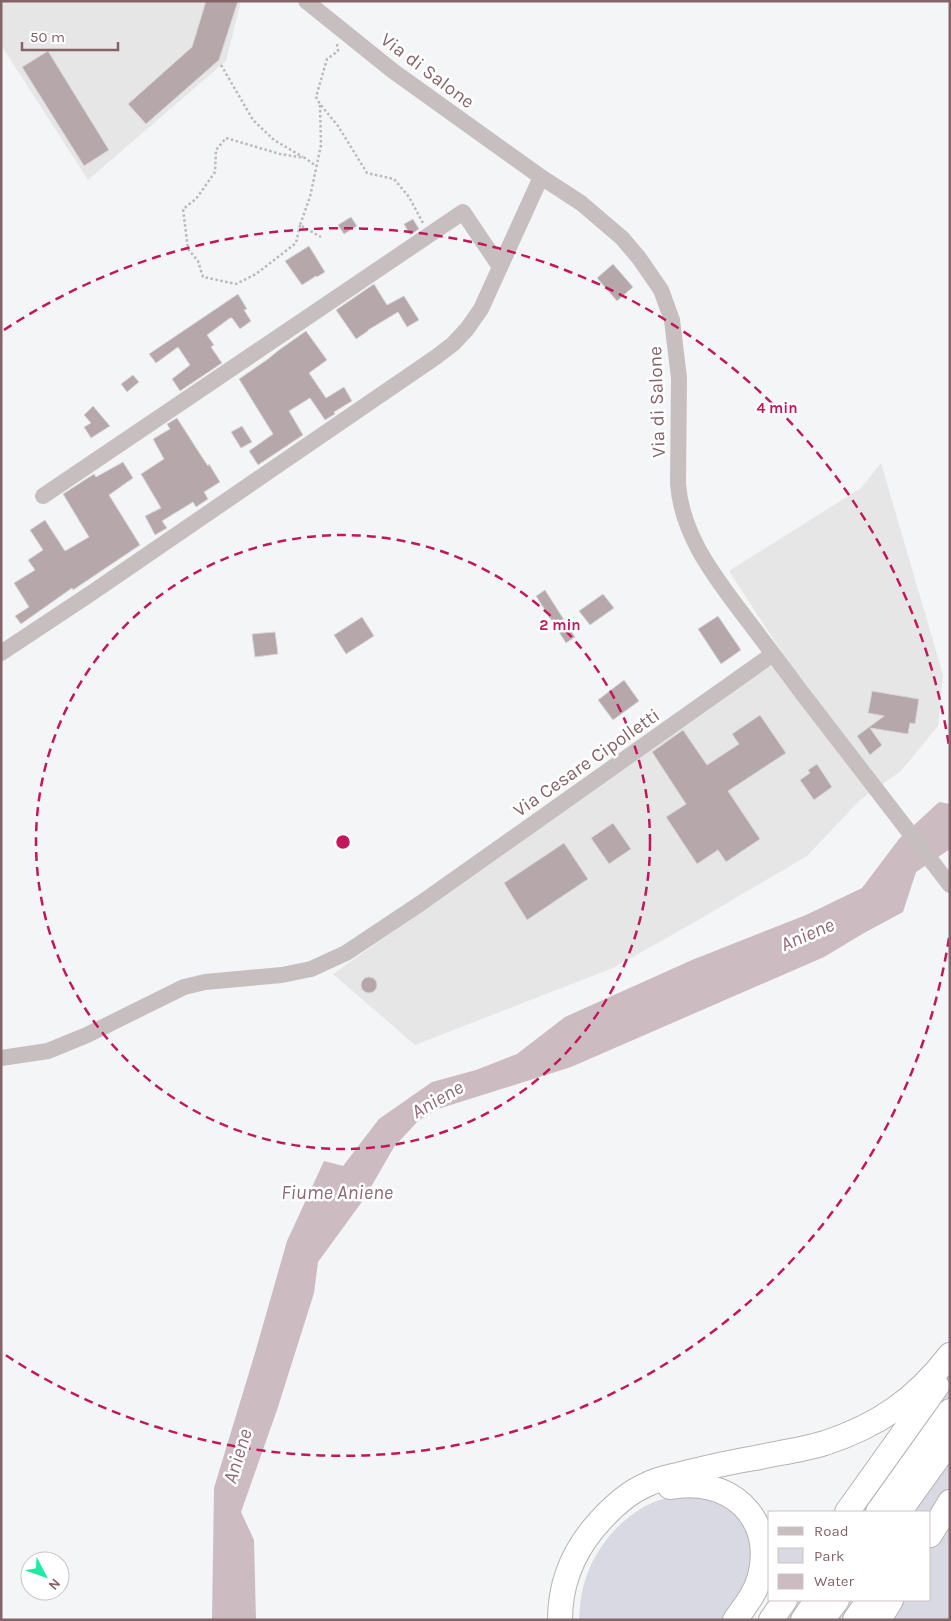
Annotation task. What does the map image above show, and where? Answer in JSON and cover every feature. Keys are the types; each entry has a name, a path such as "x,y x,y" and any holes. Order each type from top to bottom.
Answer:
{"highway":[{"path":"560,1620 563,1588 574,1555 604,1516 625,1498 718,1464 823,1443 852,1433 879,1420 911,1397 935,1374 950,1355"},
{"path":"848,1511 950,1368"},
{"path":"879,1511 950,1411"},
{"path":"900,1511 950,1441"},
{"path":"572,1620 573,1595 579,1573 587,1554 599,1536 614,1519 652,1487 685,1484 717,1489 732,1496 753,1517 762,1541 763,1553 760,1578 753,1595 735,1620"},
{"path":"931,1515 950,1488"},
{"path":"931,1533 950,1502"},
{"path":"771,1620 784,1601"},
{"path":"803,1620 816,1601"},
{"path":"822,1620 836,1601"},
{"path":"855,1620 868,1601"},
{"path":"879,1620 890,1601"}],"street":[{"name":"Via di Salone","path":"306,1 393,71 541,177 581,203 622,238 639,258 661,290 672,320 679,378 679,500 693,539 723,588 950,885"},
{"path":"1,653 445,350 475,319 481,309 541,177"},
{"path":"44,496 463,212 500,267"},
{"name":"Via Cesare Cipolletti","path":"1,1058 48,1051 87,1036 184,987 205,982 282,975 311,969 346,953 421,903 773,654"}],"path":[{"path":"336,26 338,51 327,59 316,97 338,126 367,173 394,179 410,197 429,235"},
{"path":"221,65 253,120 274,140 316,166"},
{"path":"305,158 280,154 226,138 216,150 215,172 196,199 182,209 188,249 198,260 203,277 236,284 256,274 296,243 310,197 321,145 320,104"},
{"path":"300,225 321,237"}],"shaded area":[{"path":"1,1 241,1 226,61 88,180 1,45"},
{"path":"881,463 943,675 938,726 901,771 860,800 807,856 695,922 613,968 415,1045 333,974 783,654 729,571 861,488"}],"green space":[{"path":"950,1352 950,1620 760,1620 773,1601 931,1601 931,1511 837,1511"},
{"path":"677,1496 722,1499 749,1525 755,1566 728,1620 579,1620 584,1583 596,1554 604,1543 621,1523 632,1515 657,1501"}],"water":[{"name":"Fiume Aniene","path":"939,802 950,804 950,849 916,872 903,912 824,957 571,1067 438,1109 418,1121 394,1147 364,1199 318,1262 314,1293 277,1410 241,1512 254,1540 256,1620 212,1620 214,1488 287,1241 324,1161 343,1166 379,1119 432,1082 476,1070 517,1054 565,1017 692,960 806,915 862,888 899,839"}],"building":[{"path":"206,1 238,1 219,60 146,124 128,104 192,47"},
{"path":"48,51 109,150 84,166 22,67"},
{"path":"351,217 357,226 344,234 338,225"},
{"path":"413,219 419,229 410,235 404,224"},
{"path":"309,246 325,272 302,285 285,261"},
{"path":"613,264 633,287 617,301 597,278"},
{"path":"374,284 387,305 404,296 419,320 407,327 398,312 356,339 336,310"},
{"path":"238,294 247,309 244,310 251,321 240,329 230,318 207,335 214,345 211,347 222,363 180,391 172,379 190,365 178,347 156,363 149,354"},
{"path":"306,331 327,360 309,373 326,398 344,387 352,401 325,420 310,398 289,411 303,435 258,465 249,451 273,434 239,379"},
{"path":"133,375 139,382 127,392 121,384"},
{"path":"93,406 110,426 91,438 84,427 91,423 84,415"},
{"path":"177,418 220,482 204,492 208,499 196,507 193,502 162,521 167,528 155,535 145,516 161,508 141,474 164,459 153,439 170,429 167,424"},
{"path":"242,426 252,442 241,448 231,432"},
{"path":"123,462 133,478 109,495 140,545 73,590 72,588 21,624 15,616 29,607 14,583 35,570 28,560 43,550 30,530 45,520 65,551 89,537 63,494 94,474 96,477"},
{"path":"545,590 575,637 566,643 536,596"},
{"path":"603,594 614,608 590,625 579,611"},
{"path":"718,616 741,650 721,664 698,629"},
{"path":"362,617 374,636 346,654 334,635"},
{"path":"275,632 278,654 255,657 252,634"},
{"path":"624,680 639,701 613,720 598,700"},
{"path":"872,691 919,699 915,724 910,723 908,734 870,728 882,745 870,755 857,736 884,716 868,713"},
{"path":"760,715 786,753 728,791 760,839 726,862 718,850 697,864 666,817 686,804 652,752 683,730 707,765 739,744 732,734"},
{"path":"817,764 832,787 814,800 800,780 810,773 808,770"},
{"path":"613,823 631,849 609,864 591,838"},
{"path":"564,843 588,879 527,920 504,883"},
{"path":"369,977 375,979 377,985 375,991 369,993 363,991 361,985 363,979"}],"water label":[{"name":"Aniene","path":"807,934"},
{"name":"Aniene","path":"437,1099"},
{"name":"Aniene","path":"237,1456"}]}
